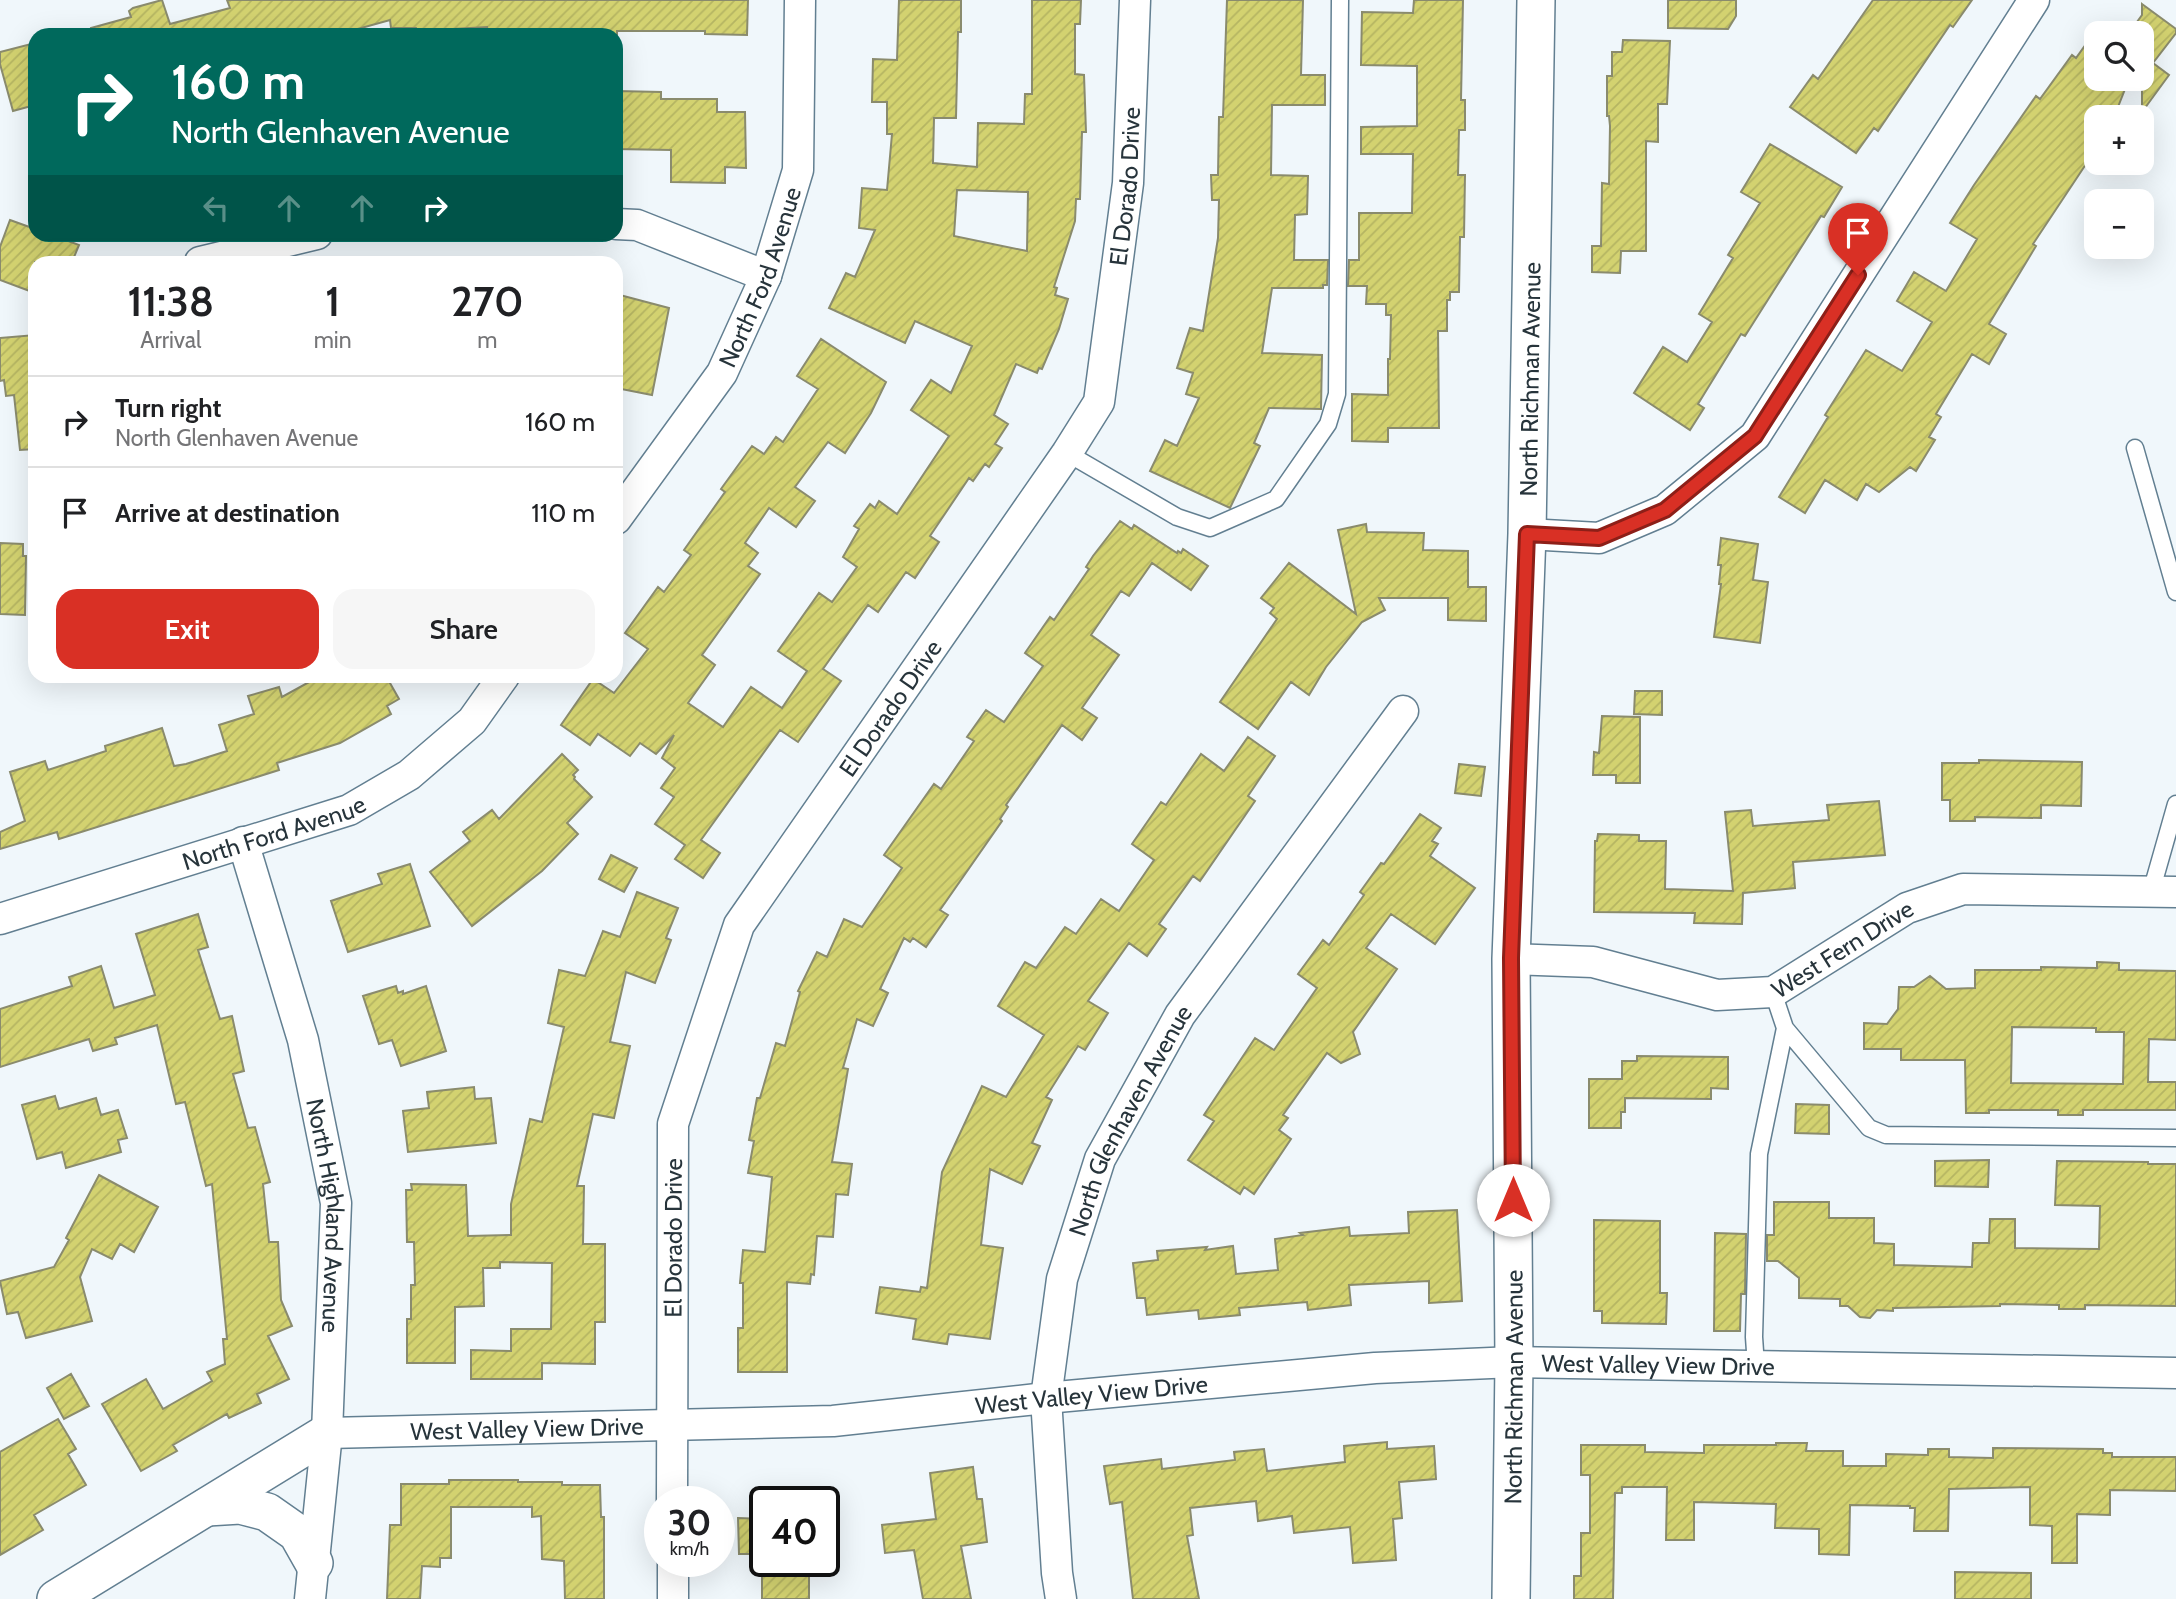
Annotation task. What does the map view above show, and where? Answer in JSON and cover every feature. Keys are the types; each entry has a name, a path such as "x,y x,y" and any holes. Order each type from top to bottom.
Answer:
{"street":[{"name":"North Ford Avenue","path":"623,509 722,373 766,276 798,170 800,0"},
{"name":"El Dorado Drive","path":"672,1486 673,1124 739,925 1067,453 1099,402 1128,183 1135,0"},
{"name":"North Richman Avenue","path":"1511,1599 1514,1362 1511,958 1527,534 1536,0"},
{"path":"1527,534 1599,538 1665,510 1755,436 2034,0"},
{"path":"623,224 637,225 766,276"},
{"path":"225,256 284,242"},
{"name":"North Ford Avenue","path":"0,919 349,810 409,775 472,721 499,683"},
{"name":"North Glenhaven Avenue","path":"1061,1599 1056,1573 1046,1398 1062,1279 1100,1159 1180,1016 1404,711"},
{"name":"North Highland Avenue","path":"243,842 303,1040 336,1203 327,1433 310,1599"},
{"name":"West Fern Drive","path":"1511,958 1593,962 1717,995 1773,992 1907,908 1963,889 2164,892"},
{"name":"West Valley View Drive","path":"327,1433 833,1421 1375,1367 1514,1362 2176,1373"},
{"path":"56,1599 327,1433"},
{"path":"207,1507 240,1505 267,1512 297,1534 314,1563"},
{"path":"673,1577 673,1599"}],"lane":[{"path":"1067,453 1177,517 1210,528 1276,499 1328,424 1337,394 1340,0"},
{"path":"2135,448 2176,592"},
{"path":"2164,892 2176,804"},
{"path":"1773,992 1785,1028 1868,1128 1886,1135 2176,1138"},
{"path":"1756,1366 1754,1337 1759,1154 1785,1028"}],"building":[{"path":"162,0 170,24 230,8 227,0 748,0 747,35 705,34 705,31 623,31 623,28 391,28 390,20 361,28 91,28 131,17 129,11"},
{"path":"899,0 961,0 956,118 934,118 933,163 977,167 978,123 1024,124 1025,94 1032,94 1032,0 1081,0 1080,24 1075,24 1075,74 1084,75 1086,132 1082,132 1080,199 1076,199 1075,221 1054,287 1057,288 1055,295 1068,299 1042,369 1039,368 1037,373 1016,364 994,415 1008,424 995,444 1002,448 989,467 985,464 973,481 969,478 930,536 939,542 915,578 906,572 878,612 868,605 823,669 841,681 798,742 780,730 701,840 720,853 703,878 675,859 685,845 655,824 674,797 661,788 675,768 662,758 674,735 656,754 640,743 630,756 598,734 590,745 561,725 590,683 599,683 614,693 648,649 625,633 658,587 664,592 691,555 684,550 725,492 721,489 752,446 764,454 776,437 783,442 818,389 797,376 821,339 886,382 871,413 845,453 828,442 795,487 815,501 796,527 769,508 745,543 758,553 748,566 760,574 702,655 715,665 688,703 723,727 751,687 782,708 807,671 778,651 819,593 832,602 857,567 843,557 859,529 854,526 870,504 875,508 879,501 897,514 949,436 911,410 931,380 951,393 972,346 915,321 905,343 829,308 846,273 855,277 875,230 859,228 862,188 887,190 892,134 887,134 887,102 872,102 873,59 897,60","holes":["957,190 1028,192 1027,251 954,236"]},
{"path":"1227,0 1303,0 1301,75 1325,75 1325,105 1272,105 1271,175 1308,176 1307,214 1295,215 1294,260 1328,260 1327,285 1323,285 1323,288 1272,288 1262,353 1322,355 1321,409 1269,408 1254,443 1260,446 1230,508 1150,471 1165,440 1177,446 1199,398 1186,394 1193,373 1177,368 1190,328 1203,331 1218,238 1219,200 1212,200 1211,175 1218,175"},
{"path":"1414,0 1463,0 1461,100 1465,100 1465,130 1459,130 1458,175 1465,175 1464,237 1460,237 1459,292 1450,292 1450,300 1447,300 1447,331 1438,331 1439,428 1388,428 1388,442 1352,441 1352,394 1388,395 1390,359 1391,315 1386,315 1386,304 1366,304 1367,286 1348,286 1349,260 1359,260 1359,213 1412,213 1413,154 1361,154 1361,127 1417,126 1417,66 1361,65 1362,12 1413,13"},
{"path":"1668,0 1736,0 1736,16 1728,29 1668,28"},
{"path":"1873,0 1972,0 1953,27 1950,25 1878,131 1874,128 1856,153 1790,107 1813,75 1818,79"},
{"path":"2142,4 2176,29 2176,33 2154,62 2154,21 2138,21 2142,15"},
{"path":"1623,40 1670,41 1667,104 1658,104 1658,142 1646,141 1646,251 1621,251 1620,273 1592,272 1592,246 1601,246 1602,183 1609,184 1607,76 1612,76 1612,52 1622,52"},
{"path":"28,45 28,107 13,111 0,64 0,52"},
{"path":"2084,47 2084,91 2124,91 2119,105 2084,105 2084,167 2033,244 2036,246 1989,324 2006,334 1989,364 1972,354 1936,414 1941,417 1929,437 1935,440 1916,471 1910,467 1879,492 1866,484 1857,500 1825,480 1805,513 1779,497 1828,417 1825,415 1866,350 1902,371 1932,322 1897,301 1914,272 1946,291 1977,239 1950,223 2036,96 2040,99 2072,55 2076,58"},
{"path":"2154,64 2169,75 2147,105 2142,105 2142,91 2154,91"},
{"path":"623,91 661,92 661,99 717,99 717,112 745,112 746,168 725,167 725,183 671,182 671,150 623,149"},
{"path":"1770,144 1842,187 1745,336 1741,334 1698,404 1704,408 1690,430 1634,393 1663,347 1687,362 1712,322 1699,314 1733,258 1728,255 1760,203 1741,192"},
{"path":"10,220 28,226 28,242 71,242 79,245 74,256 28,256 28,290 0,280 0,247"},
{"path":"623,296 669,308 652,395 623,389"},
{"path":"28,336 28,449 20,450 14,395 6,396 4,380 0,381 0,338"},
{"path":"1120,521 1132,529 1134,525 1177,553 1181,553 1183,549 1208,566 1191,590 1152,563 1129,596 1121,591 1091,635 1119,655 1082,708 1097,718 1082,740 1062,725 1006,805 1008,807 1000,819 1002,821 940,910 948,915 926,947 913,938 910,942 904,938 880,989 888,993 873,1026 857,1019 843,1068 848,1069 832,1162 852,1164 848,1195 836,1194 833,1237 817,1236 814,1275 811,1274 810,1284 787,1282 787,1372 738,1372 738,1328 743,1328 743,1283 740,1283 743,1250 765,1252 772,1177 748,1173 754,1141 749,1140 757,1098 760,1098 776,1043 785,1046 800,992 798,991 817,952 827,957 844,919 862,927 902,868 884,855 934,784 941,789 974,741 967,737 986,710 1004,722 1043,666 1025,653 1050,617 1054,620 1089,569 1086,567 1093,556"},
{"path":"1366,524 1367,532 1424,533 1423,550 1468,551 1468,587 1486,587 1486,621 1448,620 1448,598 1379,598 1385,610 1362,622 1326,667 1309,695 1291,682 1258,729 1220,702 1277,619 1270,613 1274,608 1261,598 1289,563 1356,614 1338,530"},
{"path":"1721,538 1758,544 1753,580 1768,582 1760,643 1714,637 1721,584 1721,565 1718,565"},
{"path":"0,543 23,544 23,556 26,556 25,615 0,614"},
{"path":"307,683 390,683 399,699 387,706 391,714 340,743 277,763 279,770 59,839 57,832 0,849 0,832 25,821 10,772 45,761 48,770 106,751 105,746 162,728 174,766 186,764 227,751 219,725 254,714 248,696 279,687 282,697"},
{"path":"1635,691 1662,691 1662,715 1634,714"},
{"path":"1602,716 1640,717 1640,783 1616,783 1616,775 1593,775 1594,752 1599,753"},
{"path":"1248,737 1275,756 1248,796 1255,801 1200,881 1193,876 1159,924 1166,929 1147,956 1129,943 1088,1001 1108,1013 1085,1050 1078,1046 1046,1097 1052,1100 1032,1143 1040,1146 1022,1184 990,1169 981,1245 1003,1248 990,1339 949,1334 947,1344 913,1339 916,1319 876,1313 880,1287 920,1292 921,1287 927,1288 942,1172 982,1086 1006,1097 1044,1035 998,1006 1025,962 1036,968 1065,927 1076,934 1101,899 1119,911 1154,860 1132,844 1161,802 1166,805 1201,754 1224,771"},
{"path":"562,754 578,770 573,775 574,779 592,797 567,823 578,834 542,871 472,926 430,872 470,841 463,832 492,810 499,819"},
{"path":"1979,760 2082,762 2081,806 2041,805 2041,818 1975,817 1975,821 1950,821 1950,800 1942,800 1942,763 1979,763"},
{"path":"1459,764 1485,767 1481,796 1455,793"},
{"path":"1879,801 1885,855 1793,862 1795,888 1743,893 1742,924 1694,923 1695,913 1594,912 1595,841 1598,834 1639,835 1639,841 1666,841 1665,889 1733,891 1725,812 1751,810 1753,826 1829,820 1827,805"},
{"path":"1420,814 1441,828 1432,841 1438,844 1430,856 1475,888 1435,944 1391,914 1366,948 1397,969 1353,1032 1360,1054 1341,1063 1327,1053 1283,1115 1288,1118 1279,1130 1291,1139 1254,1194 1244,1187 1240,1194 1188,1160 1214,1121 1204,1115 1255,1038 1274,1050 1317,988 1298,974 1323,940 1329,945 1364,895 1360,892"},
{"path":"611,855 637,868 624,892 599,879"},
{"path":"410,864 430,926 348,952 331,901 382,884 378,874"},
{"path":"637,892 678,908 666,938 671,940 655,983 626,972 610,1042 630,1046 614,1118 593,1114 577,1186 584,1186 583,1244 605,1244 605,1322 595,1322 595,1364 542,1363 542,1379 471,1379 471,1350 511,1351 511,1329 551,1329 552,1263 500,1262 500,1268 483,1268 484,1306 455,1307 455,1363 407,1363 407,1319 411,1319 411,1285 415,1285 414,1242 407,1242 406,1190 412,1190 411,1184 466,1185 468,1236 511,1235 511,1204 530,1119 542,1122 564,1027 548,1023 559,970 585,976 603,931 620,937"},
{"path":"198,914 208,947 198,950 220,1019 232,1016 244,1071 233,1074 248,1128 255,1127 270,1182 263,1184 269,1242 278,1242 281,1300 292,1326 268,1336 289,1379 257,1394 261,1403 229,1418 227,1414 173,1445 177,1451 141,1471 102,1404 146,1379 163,1409 212,1381 207,1372 225,1364 223,1339 227,1339 212,1184 206,1186 185,1102 176,1104 157,1025 115,1038 117,1044 93,1051 89,1039 0,1067 0,1009 72,986 69,977 101,966 114,1008 155,995 136,934"},
{"path":"2097,962 2119,963 2119,970 2176,971 2176,1040 2149,1039 2148,1082 2176,1082 2176,1110 2083,1110 2083,1115 2058,1115 2058,1110 1989,1110 1989,1113 1966,1113 1965,1060 1901,1060 1901,1049 1864,1049 1864,1023 1887,1024 1898,1009 1899,987 1914,987 1930,976 1946,989 1975,988 1975,970 2097,968","holes":["2012,1027 2096,1028 2096,1032 2124,1032 2123,1084 2011,1083"]},
{"path":"396,986 398,993 403,991 403,994 426,986 446,1051 401,1066 392,1040 379,1044 363,996"},
{"path":"1637,1056 1728,1057 1728,1089 1711,1088 1711,1099 1625,1098 1625,1112 1621,1112 1621,1128 1589,1128 1589,1079 1622,1079 1622,1061 1637,1061"},
{"path":"474,1087 475,1099 491,1098 496,1143 408,1152 403,1111 429,1108 427,1092"},
{"path":"55,1096 59,1109 96,1098 101,1115 118,1110 127,1138 118,1140 121,1152 66,1168 62,1152 37,1159 22,1105"},
{"path":"1796,1104 1829,1105 1829,1134 1795,1133"},
{"path":"1989,1160 1988,1187 1935,1186 1935,1161"},
{"path":"2057,1161 2176,1164 2176,1306 2085,1305 2085,1309 2059,1309 2059,1305 2000,1304 1893,1308 1893,1311 1877,1310 1870,1318 1860,1317 1848,1306 1840,1306 1840,1299 1799,1298 1799,1278 1778,1261 1767,1261 1767,1235 1774,1235 1774,1202 1829,1202 1829,1218 1874,1218 1874,1243 1894,1244 1894,1265 1972,1267 1973,1243 1989,1243 1990,1219 2015,1219 2015,1248 2099,1249 2100,1206 2055,1205"},
{"path":"99,1175 158,1207 134,1252 120,1244 112,1259 92,1249 80,1277 92,1321 26,1338 18,1312 7,1314 0,1281 54,1267"},
{"path":"1457,1210 1462,1301 1429,1303 1429,1281 1349,1285 1351,1305 1308,1310 1307,1302 1239,1308 1240,1315 1199,1319 1198,1310 1147,1315 1145,1298 1137,1298 1133,1263 1158,1260 1157,1251 1207,1247 1205,1250 1233,1246 1236,1274 1278,1270 1275,1239 1349,1227 1350,1236 1409,1233 1408,1212"},
{"path":"1594,1220 1660,1221 1660,1293 1667,1293 1666,1324 1602,1323 1602,1311 1594,1311"},
{"path":"1715,1233 1746,1234 1745,1294 1741,1294 1740,1331 1714,1331"},
{"path":"71,1374 89,1406 64,1419 47,1388"},
{"path":"58,1419 76,1449 68,1454 86,1485 34,1515 43,1530 0,1555 0,1452"},
{"path":"1387,1442 1387,1449 1434,1446 1436,1479 1399,1482 1402,1518 1393,1519 1396,1560 1353,1563 1350,1527 1294,1533 1292,1516 1258,1521 1256,1501 1190,1508 1193,1535 1187,1536 1199,1599 1133,1599 1122,1502 1110,1504 1104,1466 1161,1459 1162,1469 1235,1460 1234,1452 1264,1449 1267,1471 1345,1462 1344,1446"},
{"path":"1807,1443 1806,1451 1843,1451 1843,1466 1886,1466 1886,1454 1928,1455 1928,1449 1949,1449 1949,1457 1993,1458 1993,1448 2103,1449 2103,1453 2112,1453 2112,1457 2176,1457 2176,1491 2110,1490 2110,1515 2077,1514 2077,1563 2052,1563 2052,1526 2030,1525 2030,1487 1949,1489 1948,1531 1914,1531 1915,1508 1910,1506 1850,1505 1849,1555 1819,1554 1819,1529 1775,1528 1776,1504 1694,1502 1694,1540 1666,1540 1667,1487 1622,1487 1622,1493 1615,1493 1613,1599 1574,1599 1574,1576 1581,1576 1581,1533 1590,1533 1590,1475 1581,1475 1581,1445 1645,1445 1645,1452 1704,1453 1704,1445"},
{"path":"973,1467 977,1499 982,1499 987,1542 961,1546 971,1599 923,1599 914,1550 885,1553 882,1525 936,1519 930,1473"},
{"path":"449,1480 518,1480 562,1482 562,1485 600,1485 601,1517 604,1517 604,1599 565,1599 564,1561 542,1559 541,1516 532,1517 532,1507 451,1507 451,1558 440,1558 440,1567 422,1566 420,1599 387,1599 390,1525 401,1525 401,1484 449,1484"},
{"path":"738,1518 749,1518 749,1554 739,1554"},
{"path":"1955,1572 2031,1573 2031,1599 1955,1599"},
{"path":"762,1577 809,1577 809,1599 762,1599"}],"route":[{"path":"1513,1200 1511,958 1527,534 1599,538 1665,510 1755,436 1858,275"}]}
